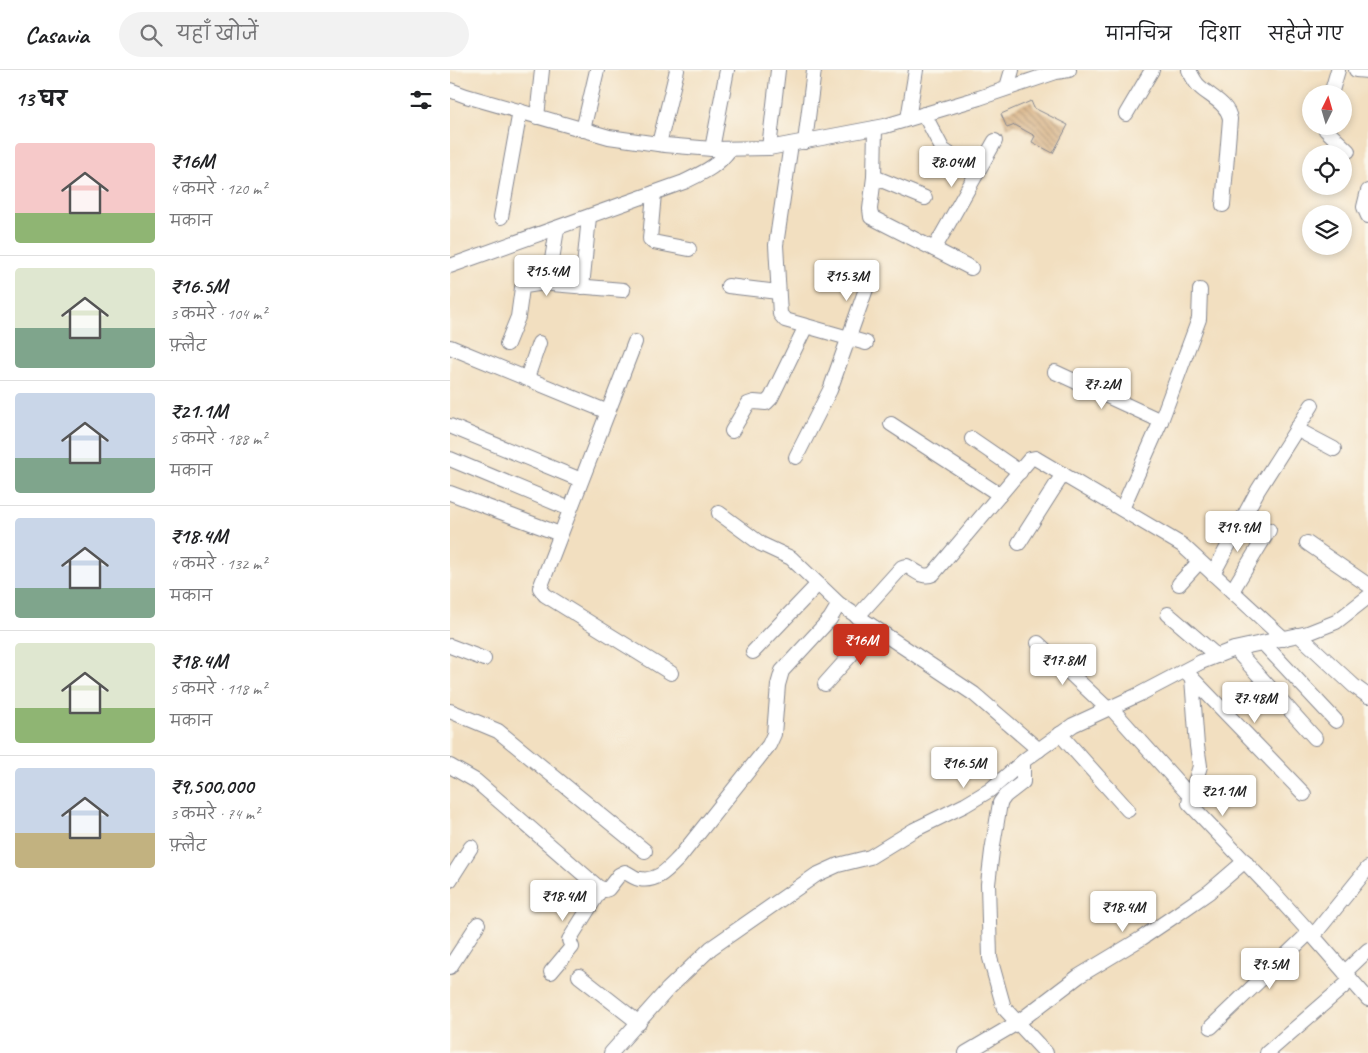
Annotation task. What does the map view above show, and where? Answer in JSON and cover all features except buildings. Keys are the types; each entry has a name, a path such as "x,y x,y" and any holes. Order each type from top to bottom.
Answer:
{"street":[{"path":"536,117 542,70"},
{"path":"583,130 597,70"},
{"path":"659,144 677,70"},
{"path":"712,149 728,70"},
{"path":"769,148 778,70"},
{"path":"814,70 776,236 781,318 866,343"},
{"path":"908,119 916,70"},
{"path":"1007,87 1012,70"},
{"path":"1126,114 1152,70"},
{"path":"1189,70 1199,86 1226,108 1229,113 1223,205"},
{"path":"1334,85 1338,70"},
{"path":"1356,70 1368,71"},
{"path":"450,90 536,117 609,137 712,149 769,148 875,128 1063,71"},
{"path":"501,217 520,111"},
{"path":"924,114 943,150 977,172"},
{"path":"875,128 871,216 971,268"},
{"path":"1331,135 1342,145"},
{"path":"934,249 995,142"},
{"path":"450,266 684,182 710,169 721,161 730,149"},
{"path":"874,177 925,198"},
{"path":"1368,191 1364,207 1368,216"},
{"path":"654,193 650,240 689,249"},
{"path":"582,286 589,217"},
{"path":"550,282 557,229"},
{"path":"796,457 830,390 871,275"},
{"path":"507,344 518,317 522,288 525,286 550,282 552,284 623,290"},
{"path":"728,286 778,292"},
{"path":"1122,509 1161,421 1199,319 1200,290"},
{"path":"732,431 748,404 754,402 766,403 771,398 806,326"},
{"path":"635,342 540,585 545,595 671,673"},
{"path":"527,378 539,343"},
{"path":"450,347 608,412"},
{"path":"1055,372 1161,421"},
{"path":"1213,574 1258,490 1312,405"},
{"path":"891,424 1000,495"},
{"path":"450,426 581,480"},
{"path":"1296,429 1334,449"},
{"path":"972,439 1020,472"},
{"path":"857,616 902,567 907,566 927,577 933,574 1030,460 1035,458 1182,545 1284,639"},
{"path":"450,459 570,509"},
{"path":"1019,543 1064,474"},
{"path":"450,492 560,534"},
{"path":"720,513 761,544 791,558 839,604 976,696 1039,750"},
{"path":"1232,591 1269,530"},
{"path":"1307,543 1368,585"},
{"path":"1179,584 1199,562"},
{"path":"753,652 818,584"},
{"path":"611,1053 668,988 711,948 777,900 816,875 838,865 870,857 914,830 965,805 990,790 1023,762 1074,725 1189,674 1217,656 1235,649 1308,633 1336,622 1368,597"},
{"path":"450,766 476,781 601,889 608,888 622,872 628,872 639,879 656,878 666,872 679,858 769,745 774,734 778,686 782,671 830,619 839,604"},
{"path":"1168,614 1217,656"},
{"path":"826,684 875,628"},
{"path":"1299,635 1354,686 1368,696"},
{"path":"1038,643 1109,708 1190,796"},
{"path":"1263,643 1336,722"},
{"path":"450,646 484,659"},
{"path":"1235,649 1316,738"},
{"path":"1189,674 1304,794"},
{"path":"1189,674 1200,766 1198,779 1190,796 1189,803 1312,934 1368,999"},
{"path":"450,711 498,731 645,851"},
{"path":"1060,734 1128,810"},
{"path":"1023,762 1022,782 1005,796 1000,803 992,851 988,884 991,964 1004,1008 1046,1053"},
{"path":"450,880 471,847"},
{"path":"966,1053 1017,1023 1079,976 1142,938 1196,901 1245,862"},
{"path":"1211,1028 1312,934 1368,868"},
{"path":"551,972 572,947 569,940 601,889"},
{"path":"450,967 478,924"},
{"path":"1267,1053 1348,976 1368,950"},
{"path":"579,976 639,1023"}]}
